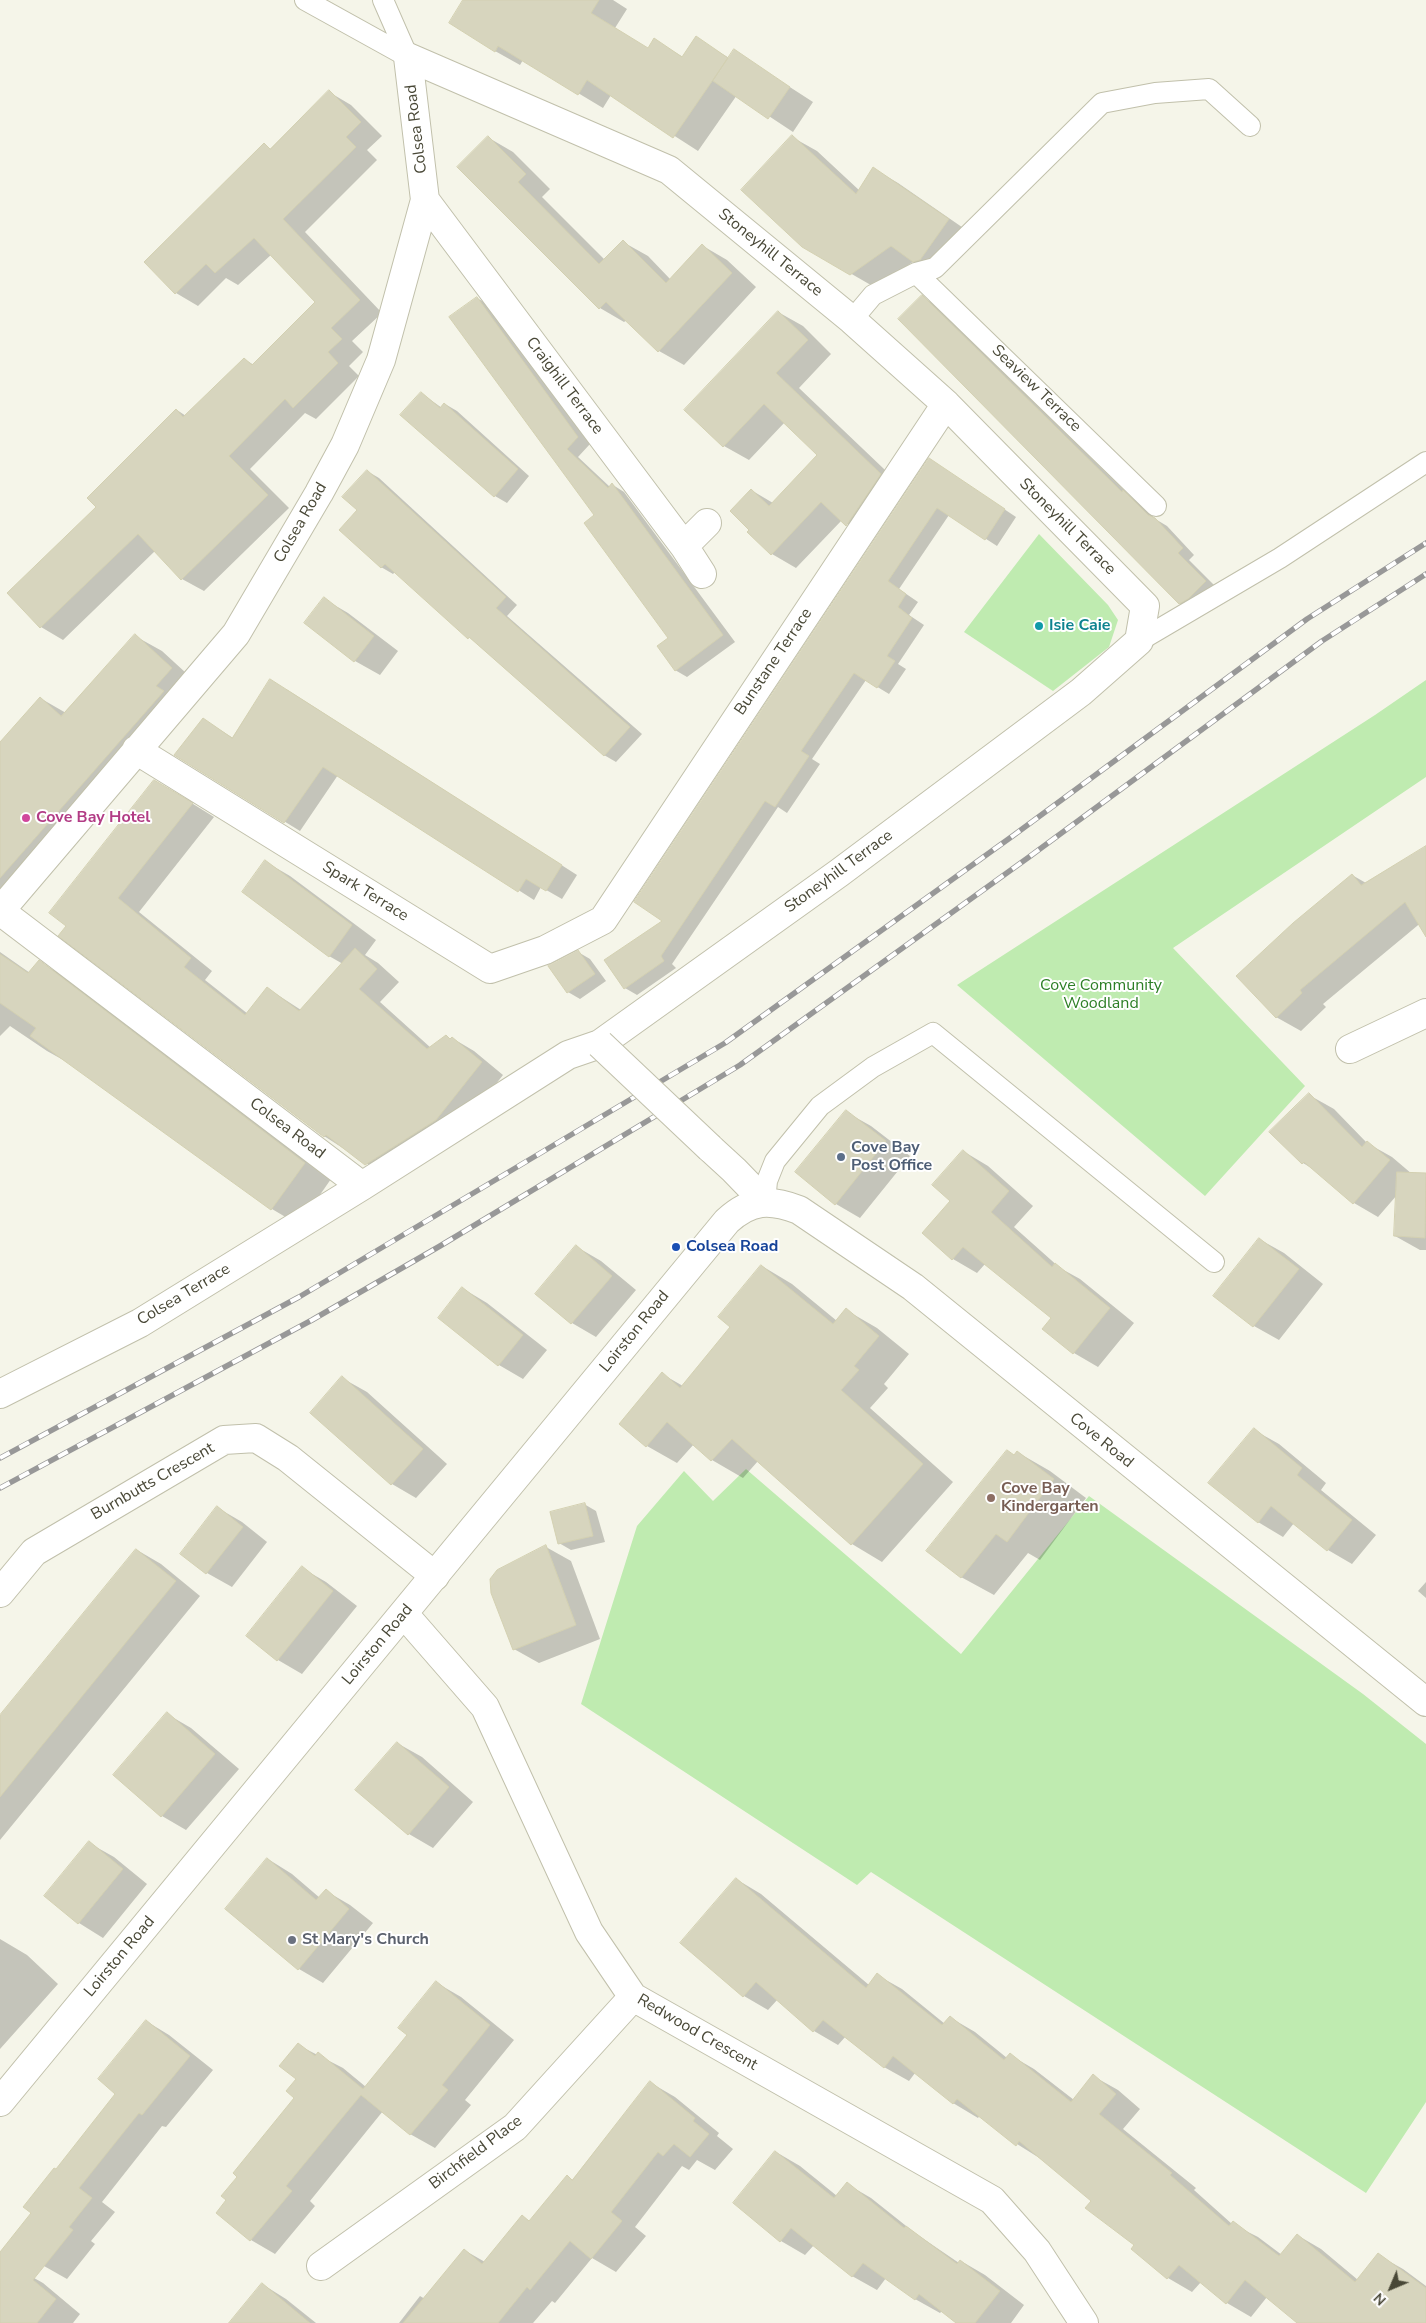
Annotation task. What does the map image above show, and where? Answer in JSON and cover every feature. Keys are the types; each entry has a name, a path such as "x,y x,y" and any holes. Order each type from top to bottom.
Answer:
{"street":[{"name":"Colsea Road","path":"362,1186 0,911 236,634 320,493 345,445 381,360 426,200 408,57"},
{"name":"Stoneyhill Terrace","path":"408,57 669,170 852,320 946,404 1146,606 1139,642 1081,692 854,861 600,1044"},
{"name":"Craighill Terrace","path":"426,200 684,546 702,574"},
{"name":"Bunstane Terrace","path":"603,920 946,404"},
{"path":"684,546 708,523"},
{"name":"Spark Terrace","path":"136,750 490,970 545,950 603,920"},
{"path":"1350,1049 1422,1024"},
{"path":"362,1186 568,1055 600,1044 734,1170 764,1202"},
{"name":"Colsea Terrace","path":"0,1394 140,1323 362,1186"},
{"name":"Loirston Road","path":"0,2102 727,1220 737,1212 764,1202"},
{"name":"Cove Road","path":"764,1202 780,1203 799,1210 913,1287 1426,1702"},
{"name":"Burnbutts Crescent","path":"0,1593 34,1552 224,1440 256,1438 288,1458 434,1576"},
{"name":"Redwood Crescent","path":"404,1614 485,1707 589,1932 633,1997 992,2200 1038,2250 1084,2323"},
{"name":"Birchfield Place","path":"321,2266 515,2127 633,1997"}],"lane":[{"path":"305,0 408,57"},
{"path":"383,0 408,57"},
{"path":"852,320 873,295 916,273 934,268 1102,103 1155,93 1209,89 1250,126"},
{"name":"Seaview Terrace","path":"916,273 1156,506"},
{"path":"1139,642 1280,558 1426,462"},
{"path":"764,1202 766,1181 775,1161 820,1106 872,1067 933,1033 1214,1262"}],"green space":[{"path":"1039,534 1108,605 1118,620 1109,647 1053,691 964,632"},
{"name":"Cove Community Woodland","path":"1426,680 1426,777 1173,948 1305,1086 1205,1196 957,985 1375,715"},
{"path":"746,1469 961,1654 1089,1496 1363,1694 1426,1744 1426,2102 1366,2193 871,1872 857,1885 581,1704 637,1526 684,1471 713,1501"}],"building":[{"path":"463,0 599,0 591,13 648,48 654,38 682,57 696,36 728,58 673,138 587,80 578,95 498,46 495,52 449,23"},
{"path":"734,49 790,87 768,119 713,81"},
{"path":"329,90 361,122 346,137 356,147 283,219 360,300 331,328 342,339 328,352 338,363 293,408 285,399 229,456 268,495 181,580 138,534 40,628 7,593 96,507 87,498 176,409 183,417 244,358 252,365 315,302 254,238 215,273 206,264 175,294 144,262 264,143 270,149"},
{"path":"792,135 856,194 873,167 949,219 920,260 913,262 891,246 850,275 802,247 741,190"},
{"path":"488,136 526,174 518,182 599,264 623,240 666,283 702,244 732,273 658,352 606,302 599,309 457,167"},
{"path":"922,295 1122,492 1123,490 1148,515 1155,518 1183,548 1178,553 1206,581 1188,599 1179,604 898,319"},
{"path":"477,297 578,437 567,449 608,488 612,483 723,635 675,671 657,646 668,638 584,523 594,515 449,317"},
{"path":"778,311 808,340 776,373 881,474 846,526 821,502 771,555 747,532 749,530 730,511 751,489 769,506 817,455 764,404 723,447 684,410"},
{"path":"421,392 440,408 444,403 518,469 494,497 400,415"},
{"path":"929,458 1005,509 985,540 937,508 888,581 906,594 898,607 912,618 887,656 895,661 877,688 854,673 801,751 809,756 775,807 765,801 661,956 664,961 624,989 604,960 662,921 634,902"},
{"path":"367,470 506,597 496,608 630,727 604,756 469,637 468,639 385,564 381,568 339,530 357,510 342,497"},
{"path":"324,597 374,636 354,662 304,623"},
{"name":"Cove Bay Hotel","path":"135,634 172,668 156,686 164,691 0,878 0,742 40,697 61,716"},
{"path":"270,679 562,865 546,891 526,879 518,892 323,767 284,823 174,755 203,718 232,738"},
{"path":"154,780 193,803 118,898 191,958 184,967 245,1015 267,987 299,1011 355,948 377,969 359,989 427,1049 446,1035 450,1039 452,1037 482,1062 436,1120 365,1165 326,1135 324,1137 58,936 66,926 49,913"},
{"path":"1426,846 1426,937 1405,902 1300,990 1302,993 1276,1018 1236,976 1293,923 1352,874 1361,885"},
{"path":"265,860 352,925 329,957 242,892"},
{"path":"578,950 595,974 567,993 548,966"},
{"path":"0,954 28,973 39,960 305,1163 271,1210 30,1036 36,1028 0,1003"},
{"path":"1309,1093 1362,1147 1367,1141 1390,1160 1353,1204 1304,1162 1302,1164 1269,1132"},
{"name":"Cove Bay Post Office","path":"846,1110 886,1141 835,1205 795,1172"},
{"path":"963,1150 1009,1191 991,1212 1052,1267 1055,1263 1110,1308 1073,1354 1042,1329 1051,1318 963,1247 952,1260 922,1233 950,1201 932,1185"},
{"path":"1397,1172 1426,1173 1425,1238 1394,1236"},
{"path":"1259,1238 1299,1269 1253,1327 1213,1296"},
{"path":"576,1245 612,1276 571,1324 535,1294"},
{"path":"761,1265 833,1324 846,1308 879,1336 854,1366 859,1370 841,1390 923,1464 851,1545 732,1439 711,1461 667,1422 646,1447 619,1424 662,1372 680,1388 730,1327 718,1317"},
{"path":"462,1287 523,1335 498,1366 438,1318"},
{"path":"342,1376 423,1449 391,1485 310,1413"},
{"path":"1254,1428 1302,1468 1297,1475 1352,1520 1327,1551 1271,1506 1258,1523 1208,1483"},
{"path":"1007,1450 1014,1455 1017,1451 1054,1479 1007,1542 996,1534 961,1578 926,1551"},
{"path":"585,1503 593,1536 558,1544 550,1512"},
{"path":"217,1506 243,1527 206,1574 180,1554"},
{"path":"546,1545 576,1625 513,1650 491,1593 490,1579 497,1570"},
{"path":"136,1549 176,1581 0,1797 0,1715"},
{"path":"302,1566 333,1591 277,1661 246,1636"},
{"path":"167,1712 215,1754 161,1817 113,1775"},
{"path":"397,1742 449,1787 408,1835 355,1790"},
{"path":"89,1841 123,1869 78,1924 44,1896"},
{"name":"St Mary's Church","path":"267,1858 316,1900 326,1889 349,1909 298,1970 225,1909"},
{"path":"736,1878 866,1988 877,1973 942,2025 950,2016 1004,2060 1010,2053 1071,2102 1093,2074 1116,2094 1099,2114 1172,2173 1170,2175 1229,2226 1233,2221 1279,2256 1297,2234 1355,2282 1378,2253 1426,2288 1426,2323 1297,2323 1245,2280 1226,2304 1179,2265 1167,2279 1131,2249 1134,2245 1085,2208 1091,2201 1019,2141 1016,2146 957,2099 953,2104 893,2056 884,2068 823,2020 813,2032 756,1982 743,1997 680,1943"},
{"path":"436,1981 490,2025 442,2085 448,2090 410,2135 361,2095 286,2186 292,2191 250,2241 216,2213 226,2200 221,2196 237,2177 233,2173 294,2098 286,2091 296,2079 279,2066 298,2043 315,2056 318,2052 363,2089 407,2035 398,2028"},
{"path":"146,2020 190,2056 142,2115 139,2113 79,2188 92,2198 69,2227 73,2230 33,2280 56,2299 37,2323 0,2323 0,2252 31,2213 23,2207 54,2168 56,2169 115,2094 98,2079"},
{"path":"650,2081 695,2118 693,2121 709,2134 690,2157 674,2144 663,2156 658,2152 611,2212 622,2221 591,2259 570,2241 530,2290 527,2287 498,2323 403,2323 464,2249 482,2264 522,2215 529,2221 567,2175 572,2180"},
{"path":"775,2151 834,2198 847,2182 904,2228 906,2226 957,2264 960,2260 1000,2291 975,2323 956,2323 919,2294 915,2300 863,2263 852,2277 791,2228 780,2242 733,2203"},
{"path":"262,2283 310,2323 229,2323"}],"railway":[{"path":"0,1458 299,1297 725,1043 1014,835 1307,619 1426,543"},
{"path":"0,1488 312,1320 440,1246 740,1065 1029,857 1322,641 1426,574"}],"place":[{"name":"Isie Caie","path":"1039,626"},
{"name":"Cove Bay Hotel","path":"26,818"},
{"name":"Cove Bay Post Office","path":"841,1157"},
{"name":"Colsea Road","path":"676,1247"},
{"name":"Cove Bay Kindergarten","path":"991,1498"},
{"name":"St Mary's Church","path":"292,1940"}]}
